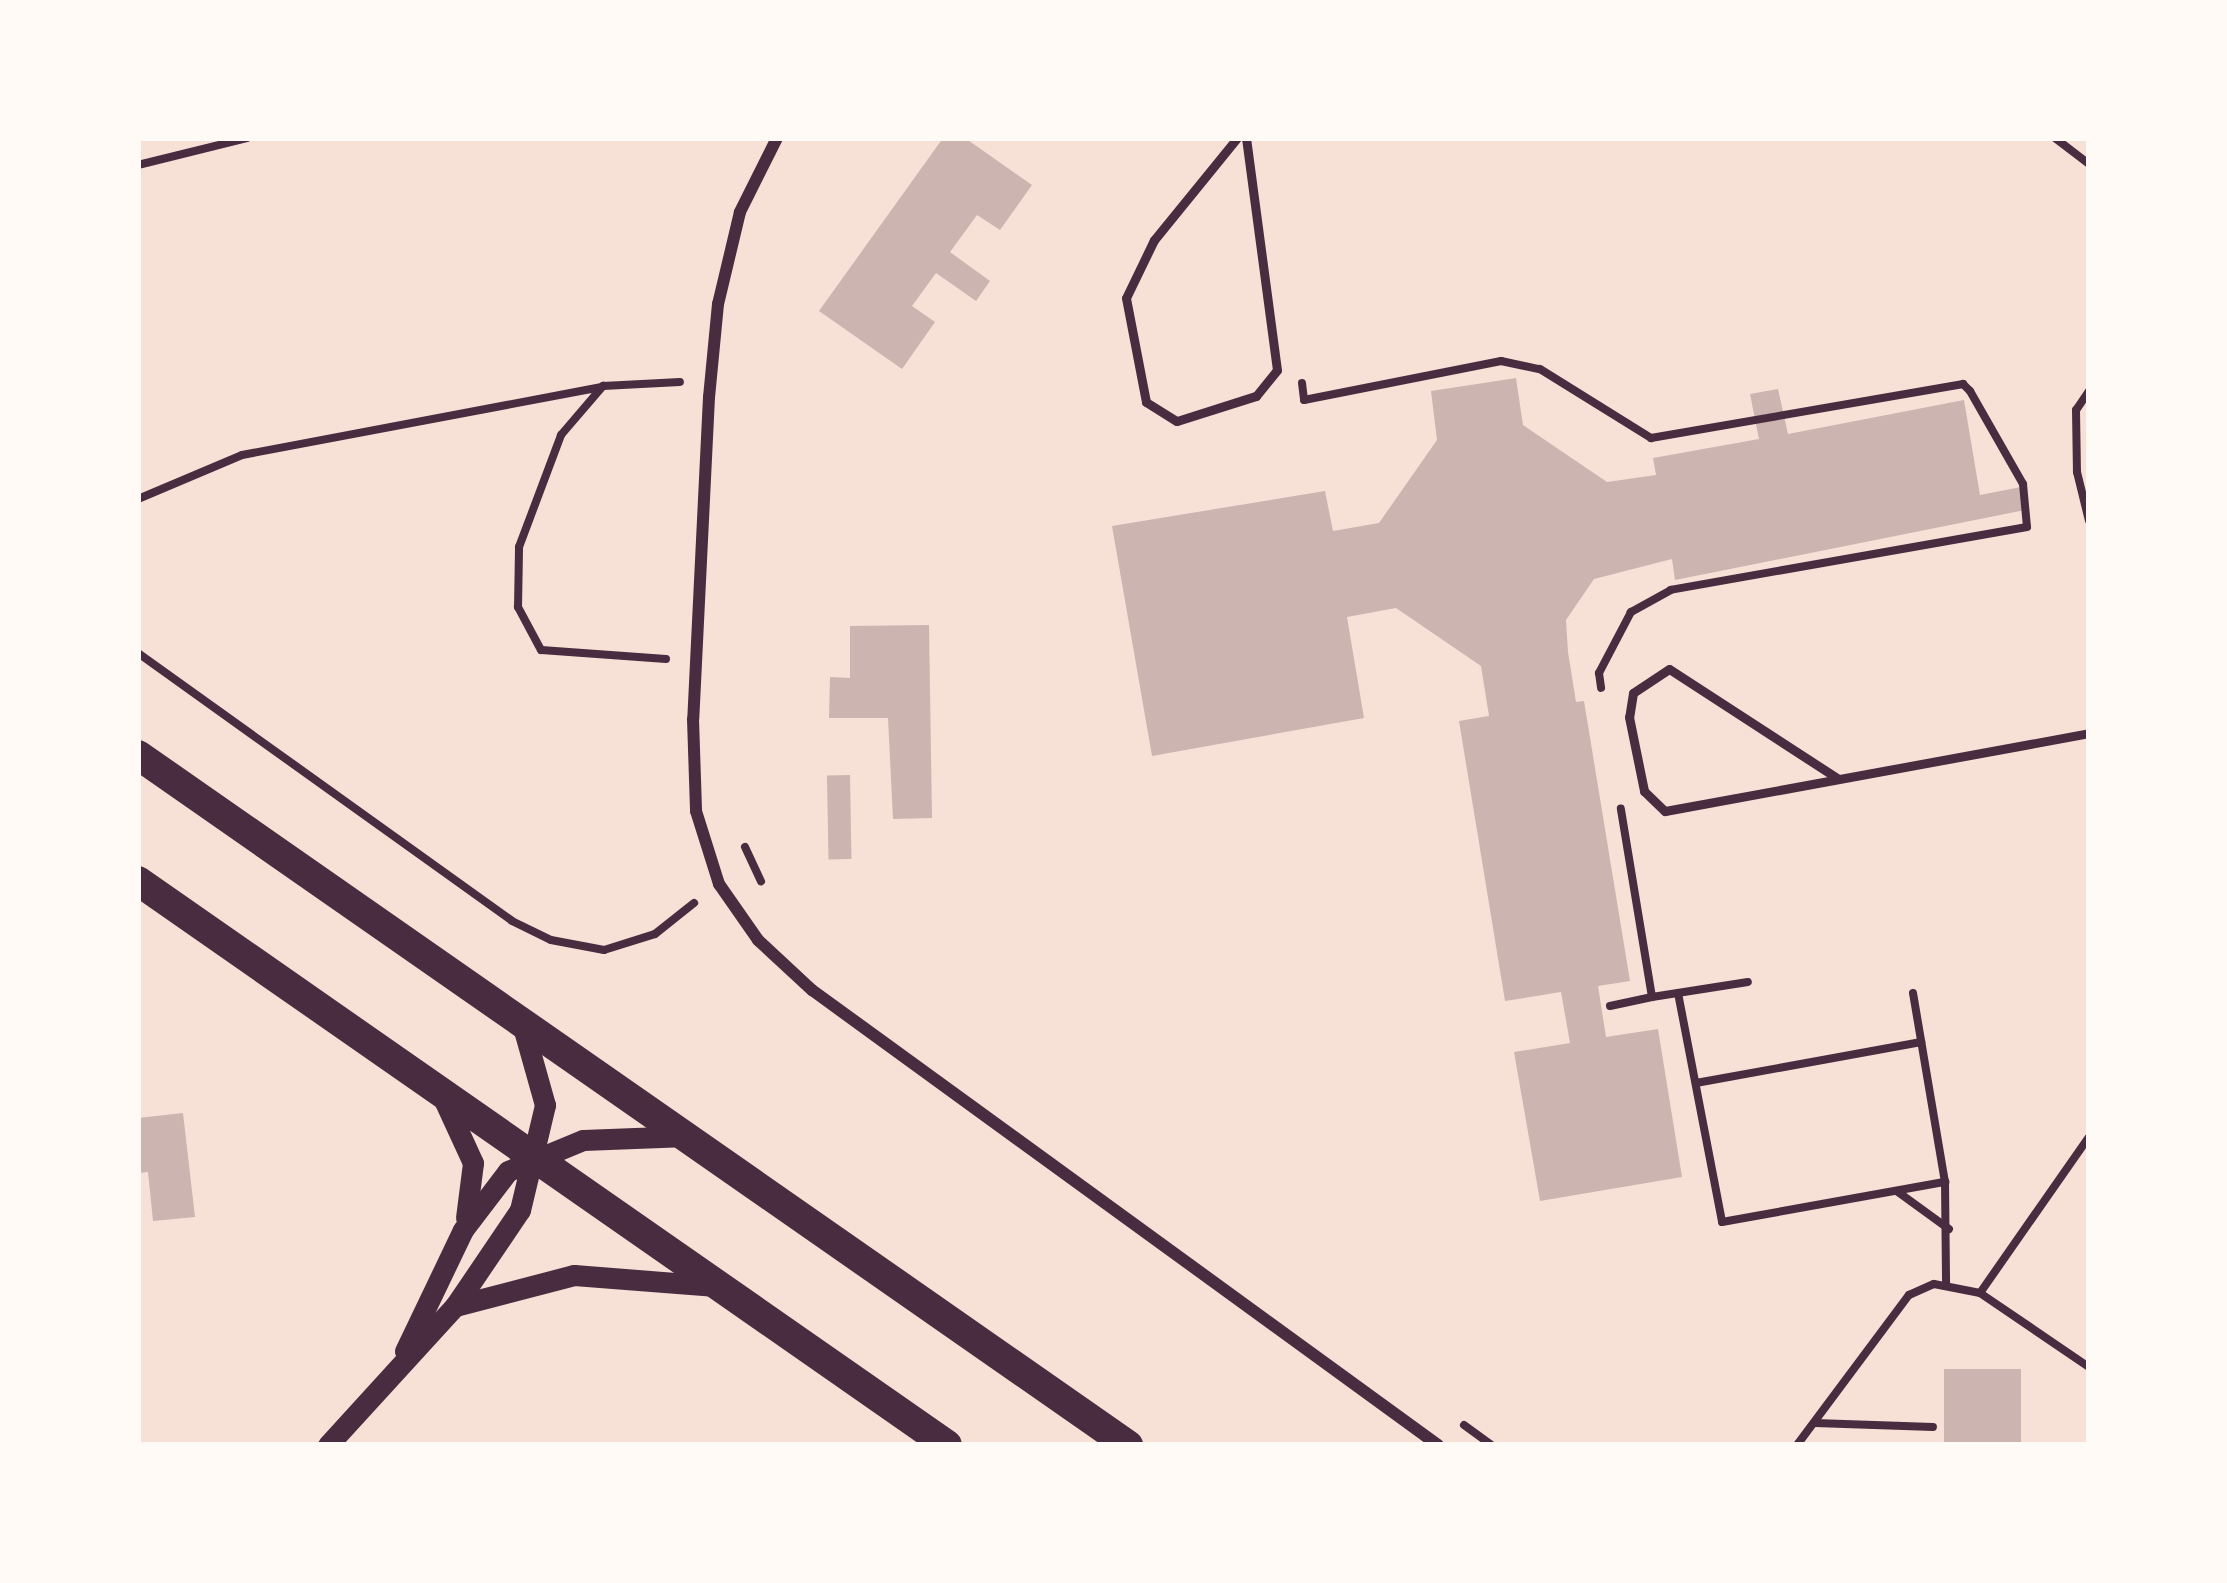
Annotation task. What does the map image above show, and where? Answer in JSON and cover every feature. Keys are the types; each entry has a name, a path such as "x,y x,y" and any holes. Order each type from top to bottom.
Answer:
{"main road":[{"path":"138,755 1128,1445"},
{"path":"138,881 947,1445"}],"street":[{"path":"777,138 740,212 718,304 712,380 695,660 696,811 719,884 758,940 812,990 1438,1445"},
{"path":"328,1445 455,1306 520,1210 545,1105 522,1023"},
{"path":"434,1087 459,1121 473,1163 463,1230"},
{"path":"401,1360 463,1230 508,1171 583,1140 688,1136"},
{"path":"455,1306 574,1275 720,1287"}],"lane":[{"path":"1242,138 1276,370 1256,396 1177,421 1146,402 1126,298 1154,240 1242,138"},
{"path":"1837,778 1669,669 1634,693 1629,717 1644,791 1665,811 2089,734"}],"path":[{"path":"138,165 247,138"},
{"path":"2054,138 2089,164"},
{"path":"1301,379 1304,400 1501,362 1540,369 1652,438 1963,384 1970,391 2023,484 2027,527 1670,590 1631,611 1599,673 1604,706"},
{"path":"138,499 242,455 603,386 712,380"},
{"path":"603,386 561,435 534,493 520,547 518,607 541,650 695,660"},
{"path":"2089,391 2076,410 2089,521"},
{"path":"138,653 512,921 551,940 604,950 655,934 719,884"},
{"path":"1618,792 1652,997"},
{"path":"739,831 769,894"},
{"path":"1610,1006 1748,982"},
{"path":"1678,993 1722,1222 1945,1182"},
{"path":"1913,993 1945,1182 1946,1286"},
{"path":"1696,1083 1921,1042"},
{"path":"1980,1294 2089,1137"},
{"path":"1897,1191 1949,1229"},
{"path":"1797,1445 1909,1294 1946,1286 1980,1294 2089,1366"},
{"path":"1454,1418 1492,1445"},
{"path":"1814,1423 1934,1427"}],"building":[{"path":"943,138 965,138 1032,185 1000,230 977,215 950,252 990,281 976,301 936,273 912,306 935,322 902,369 819,311"},
{"path":"1516,378 1523,425 1607,482 1656,475 1653,458 1759,439 1750,394 1778,389 1788,434 1964,400 1980,495 2021,487 2025,510 1675,580 1672,559 1594,579 1566,620 1568,652 1576,702 1584,701 1630,981 1598,986 1606,1037 1658,1029 1682,1177 1540,1201 1514,1052 1570,1043 1561,992 1505,1001 1459,721 1489,716 1481,666 1396,608 1347,617 1364,718 1152,756 1112,526 1325,491 1333,531 1379,523 1437,440 1431,391"},
{"path":"929,625 932,818 893,819 888,718 829,718 830,677 850,678 850,626"},
{"path":"827,775 850,775 851,859 828,859"},
{"path":"183,1113 195,1217 153,1221 148,1172 138,1173 138,1118"},
{"path":"1944,1369 2021,1369 2021,1445 1944,1445"}]}
